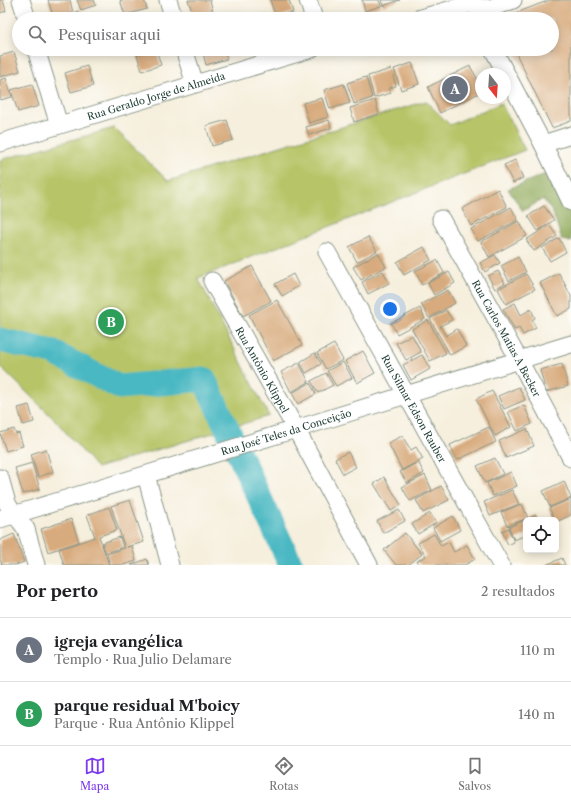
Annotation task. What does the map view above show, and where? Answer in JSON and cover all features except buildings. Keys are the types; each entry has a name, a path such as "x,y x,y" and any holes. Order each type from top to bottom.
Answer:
{"street":[{"path":"21,0 25,12"},
{"path":"168,0 172,12"},
{"path":"308,0 312,12"},
{"path":"452,12 472,8 491,8 513,0"},
{"path":"38,56 59,125"},
{"path":"186,56 195,84"},
{"name":"Rua Geraldo Jorge de Almeida","path":"0,143 288,56"},
{"path":"497,56 543,144 571,202"},
{"path":"543,144 571,135"},
{"name":"Rua Carlos Matias A Becker","path":"441,219 571,458"},
{"name":"Rua Silmar Edson Rauber","path":"327,252 501,565"},
{"name":"Rua Antônio Klippel","path":"212,281 296,429 369,565"},
{"name":"Rua José Teles da Conceição","path":"7,516 146,475 571,344"},
{"path":"146,475 170,565"},
{"path":"0,478 7,503 11,510 7,516 26,529 36,565"}],"green space":[{"path":"426,101 450,125 502,104 525,150 198,278 269,416 97,468 56,421 0,366 0,160 114,128 168,181"},
{"path":"548,173 559,182 555,193 571,209 571,242 562,240 553,213 543,199 523,211 508,189"}],"waterway":[{"path":"0,340 52,352 119,387 204,379 291,565"}],"place":[{"name":"igreja evangélica","path":"455,89"},
{"name":"parque residual M'boicy","path":"111,322"}]}
